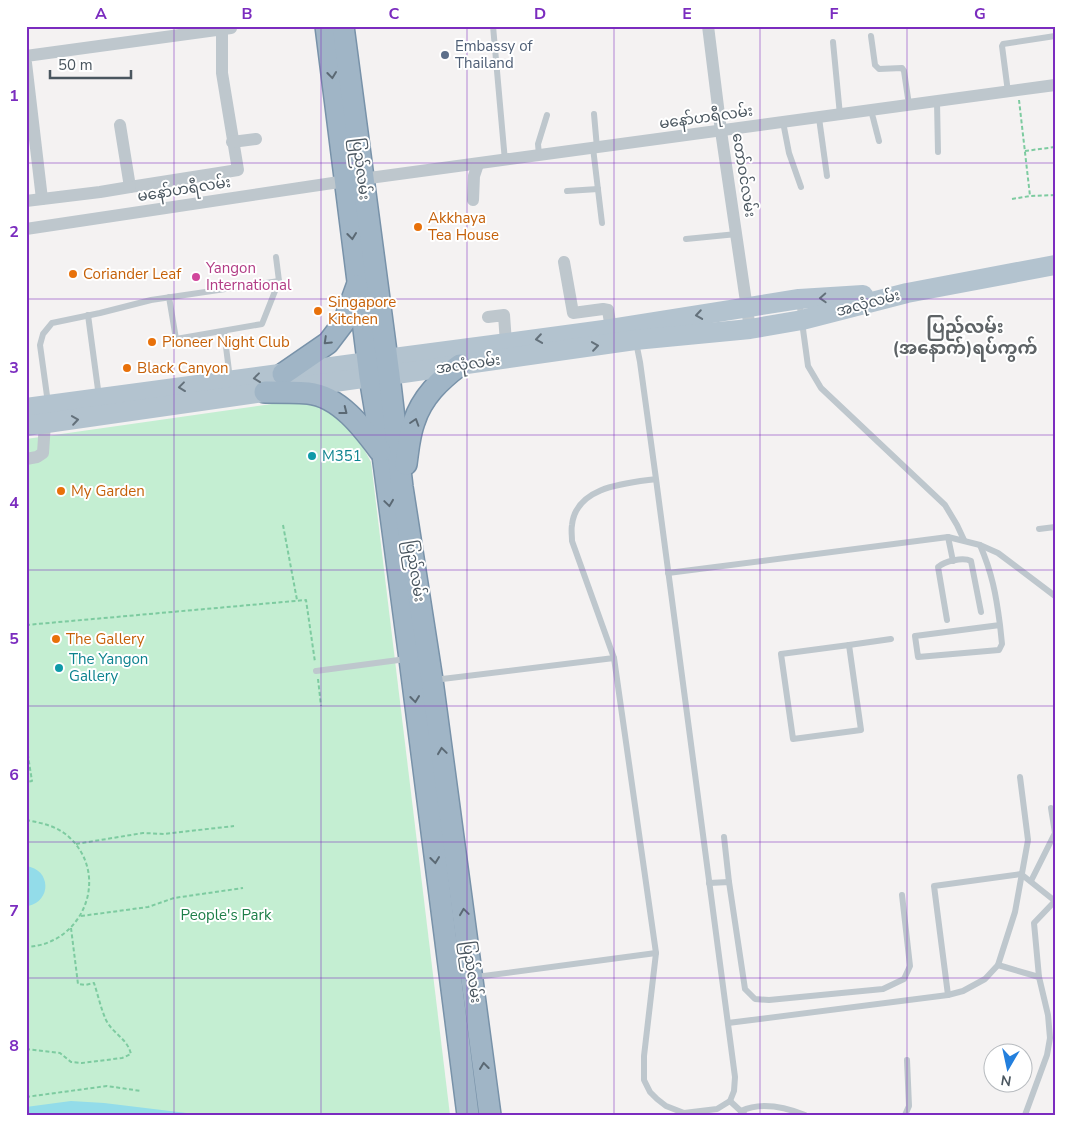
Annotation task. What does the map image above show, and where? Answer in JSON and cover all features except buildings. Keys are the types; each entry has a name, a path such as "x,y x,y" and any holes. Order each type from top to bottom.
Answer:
{"highway":[{"name":"ပြည်လမ်း","path":"326,26 354,180 379,368 383,455 410,659 461,979 490,1115"},
{"name":"ပြည်လမ်း","path":"343,26 354,180 358,284 379,368 402,486 432,680 461,979 468,1115"},
{"path":"283,374 328,342 344,322 358,284"},
{"path":"402,486 413,422 420,407 438,382 460,365"},
{"path":"265,392 310,393 328,400 343,409 361,425 383,455"}],"main road":[{"name":"အလုံလမ်း","path":"40,418 99,398 232,389 265,392 506,343 611,329 634,332 750,329 802,320 907,293 1055,265"},
{"name":"အလုံလမ်း","path":"26,408 40,418 232,389 283,374 460,365 634,332 748,307 799,299 907,293"}],"street":[{"name":"တော်ဝင်လမ်း","path":"708,26 721,131 750,329"},
{"path":"26,56 228,28 222,73 238,170 100,192 26,201"},
{"path":"26,63 42,199"},
{"name":"မနော်ဟရီလမ်း","path":"26,229 354,180 1055,85"},
{"path":"120,125 130,187"},
{"path":"232,142 256,139"},
{"path":"473,200 474,176 478,164"},
{"path":"564,262 573,314 603,309 608,310 611,329"},
{"path":"488,317 504,315 506,343"},
{"path":"26,459 43,453 40,418"}],"lane":[{"path":"493,26 504,160"},
{"path":"871,36 875,66 878,69 902,68 904,70 909,105"},
{"path":"1013,91 1003,44 1055,36"},
{"path":"833,42 840,115"},
{"path":"937,102 938,152"},
{"path":"871,110 879,141"},
{"path":"594,114 602,224"},
{"path":"539,156 538,144 547,115"},
{"path":"819,118 827,176"},
{"path":"783,122 789,153 801,187"},
{"path":"567,191 598,189"},
{"path":"686,239 737,234"},
{"path":"170,297 176,339 262,324 279,281 276,257"},
{"path":"40,418 40,345 43,334 52,323 151,300 279,281"},
{"path":"799,299 808,366 821,388 945,505 964,540"},
{"path":"88,315 99,398"},
{"path":"224,331 232,389"},
{"path":"634,332 656,479 735,1076 734,1091 730,1101 717,1109 684,1113 666,1106 650,1092 644,1080 643,1062 656,953 614,658 572,541 572,523 584,500 606,488 656,479"},
{"path":"1039,529 1055,526"},
{"path":"948,537 953,561"},
{"path":"668,574 948,537 980,545 998,553 1055,596"},
{"path":"980,545 989,565 996,590 1000,624 1002,644 998,650 918,657 915,636 1000,624"},
{"path":"947,620 938,567 940,564 967,559 971,561 981,612"},
{"path":"849,645 861,730 792,739 781,654 891,639"},
{"path":"432,680 614,658"},
{"path":"316,671 410,659"},
{"path":"728,1023 948,995 963,991 985,978 998,965 1015,912 1028,840 1020,777"},
{"path":"1031,881 1055,833 1052,808"},
{"path":"724,837 745,989 755,999 769,1000 882,989 904,979 910,966 902,895"},
{"path":"948,995 934,886 1021,874 1055,901 1034,923 1038,977 1048,1014 1050,1038 1047,1055 1025,1115"},
{"path":"709,883 729,882"},
{"path":"461,979 656,953"},
{"path":"998,965 1038,977"},
{"path":"905,1115 909,1106 907,1060"},
{"path":"730,1101 743,1113 750,1106 770,1106 804,1115"}],"path":[{"path":"1013,91 1025,152 1030,196"},
{"path":"1025,152 1055,147"},
{"path":"1012,199 1055,194"},
{"path":"283,525 297,600"},
{"path":"26,624 306,600 321,706"},
{"path":"26,756 28,756 32,781 26,782"},
{"path":"26,820 49,825 69,837 82,856 89,878 87,901 77,922 61,937 39,946 26,947"},
{"path":"74,844 143,833 164,834 234,826"},
{"path":"80,916 148,908 174,898 243,888"},
{"path":"26,1049 60,1053 71,1062 82,1063 122,1058 131,1054 128,1045 110,1027 106,1020 94,983 78,984 71,928"},
{"path":"26,1097 107,1086 141,1091"}],"green space":[{"name":"People's Park","path":"307,399 349,422 371,462 450,1115 26,1115 26,439"}],"water":[{"path":"26,866 34,868 40,873 45,885 45,892 41,898 36,903 28,906 26,906"},
{"path":"71,1101 203,1115 26,1115 26,1107"}],"place":[{"name":"Embassy of Thailand","path":"445,55"},
{"name":"Akkhaya Tea House","path":"418,227"},
{"name":"Coriander Leaf","path":"73,274"},
{"name":"Yangon International","path":"196,277"},
{"name":"Singapore Kitchen","path":"318,311"},
{"name":"Pioneer Night Club","path":"152,342"},
{"name":"Black Canyon","path":"127,368"},
{"name":"M351","path":"312,456"},
{"name":"My Garden","path":"61,491"},
{"name":"The Gallery","path":"56,639"},
{"name":"The Yangon Gallery","path":"59,668"}],"district":[{"name":"ပြည်လမ်း (အနောက်)ရပ်ကွက်","path":"965,337"}]}
